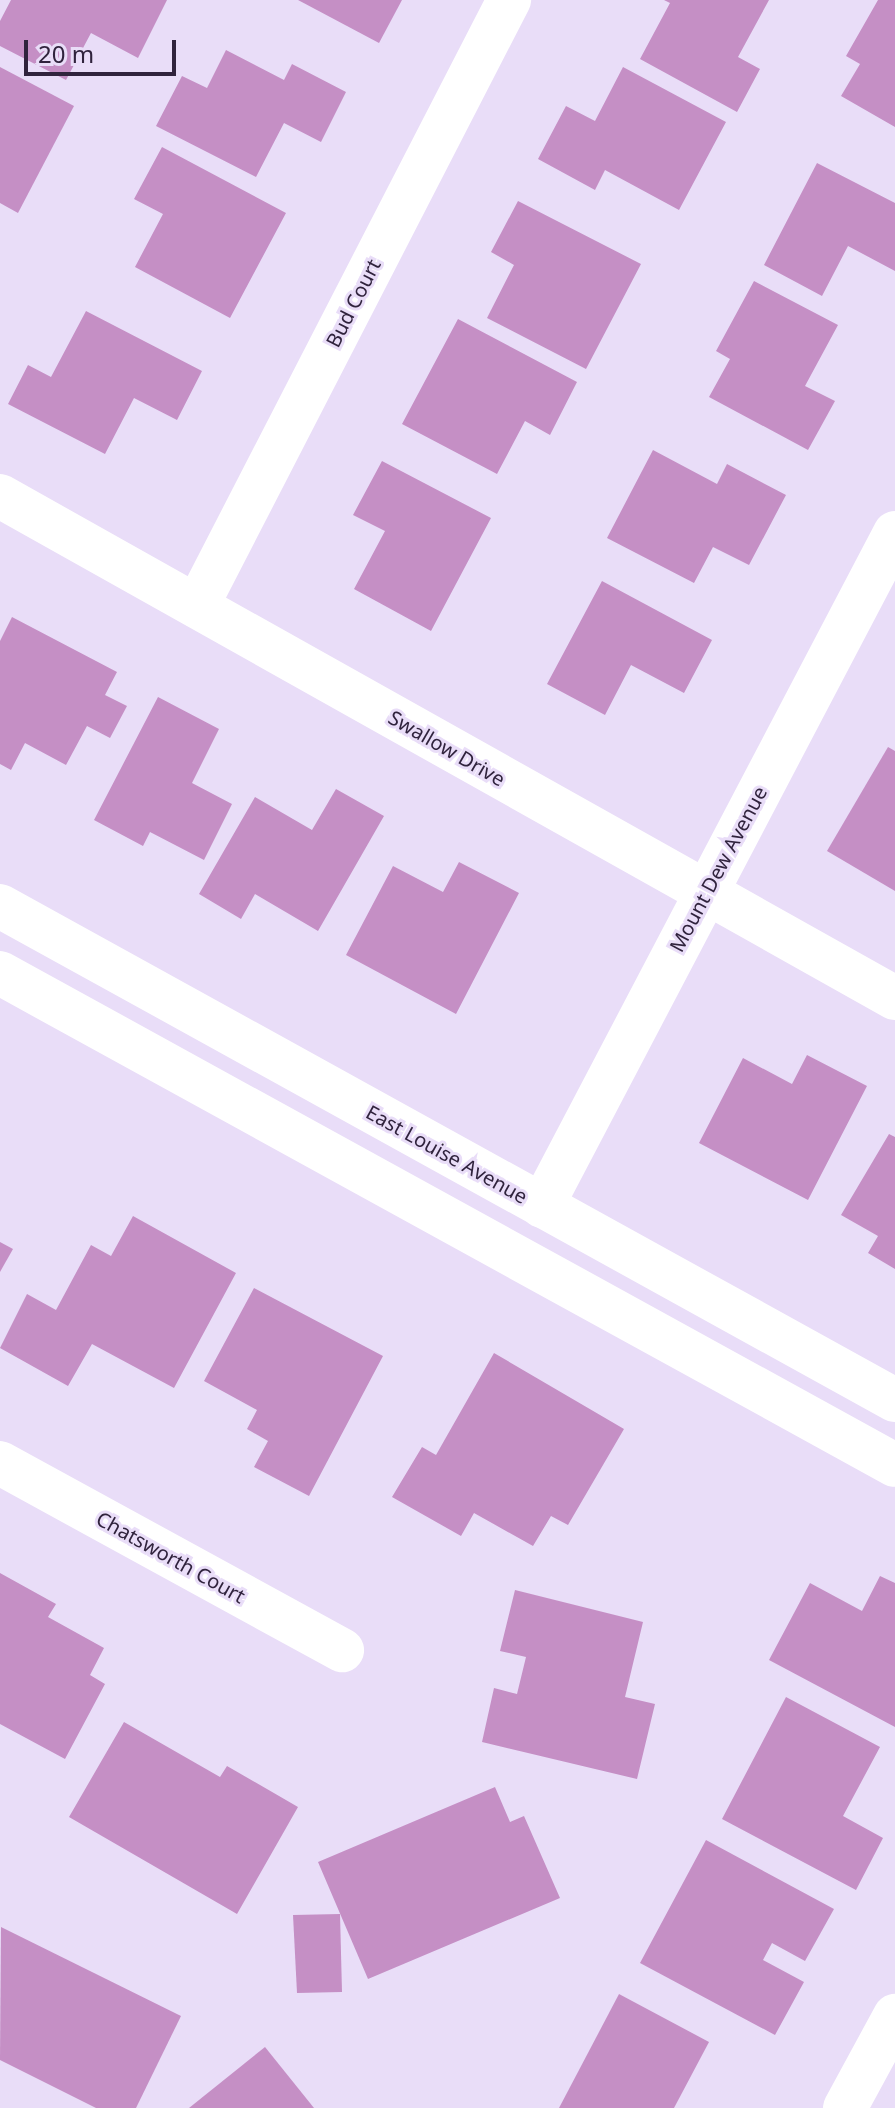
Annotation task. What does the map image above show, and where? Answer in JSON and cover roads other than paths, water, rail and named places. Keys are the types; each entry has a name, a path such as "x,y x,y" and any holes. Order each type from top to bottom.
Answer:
{"street":[{"name":"Bud Court","path":"197,606 509,0"},
{"name":"Swallow Drive","path":"0,496 895,998"},
{"name":"Mount Dew Avenue","path":"542,1206 895,533"},
{"name":"East Louise Avenue","path":"0,906 895,1400"},
{"path":"0,973 895,1465"},
{"name":"Chatsworth Court","path":"0,1463 342,1650"},
{"path":"845,2108 895,2016"}]}
